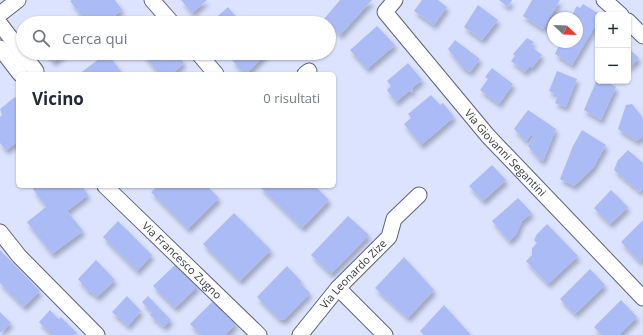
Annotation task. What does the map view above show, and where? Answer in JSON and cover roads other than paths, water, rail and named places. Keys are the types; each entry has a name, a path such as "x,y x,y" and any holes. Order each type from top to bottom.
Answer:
{"street":[{"path":"0,14 18,0"},
{"path":"152,0 166,16"},
{"name":"Via Giovanni Segantini","path":"394,0 386,12 488,136 643,298"},
{"path":"604,0 618,12"},
{"path":"0,24 16,45"},
{"path":"631,24 643,36"},
{"path":"0,48 18,72"},
{"path":"28,60 36,72"},
{"path":"204,60 214,72"},
{"name":"Via Francesco Zugno","path":"107,188 259,335"},
{"name":"Via Leonardo Zize","path":"300,335 338,288 389,237 394,219 419,195"},
{"path":"0,232 19,256 98,335"},
{"path":"338,288 385,335"}]}
